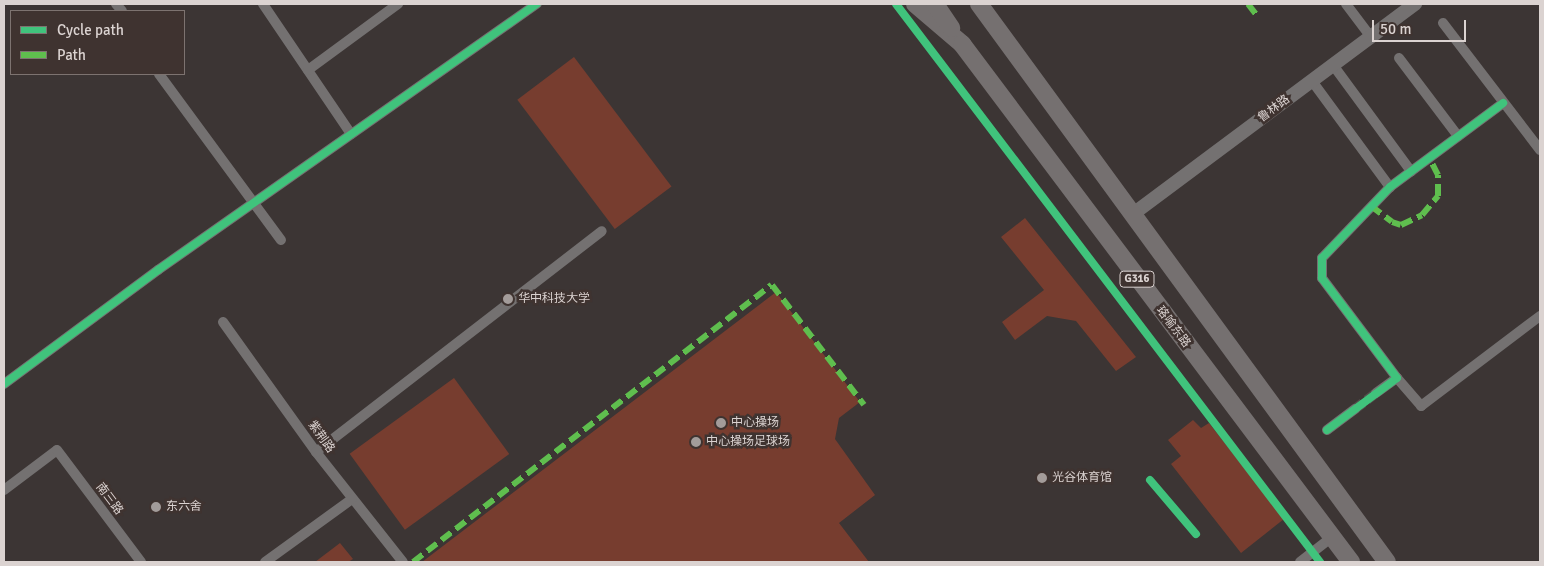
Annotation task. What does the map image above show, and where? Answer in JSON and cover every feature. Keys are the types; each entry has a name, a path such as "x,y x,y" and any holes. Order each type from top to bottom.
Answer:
{"highway":[{"name":"珞喻东路","path":"915,4 962,44 1351,562"},
{"path":"935,4 962,44"},
{"path":"972,4 993,22"},
{"name":"G316","path":"979,4 1387,562"}],"street":[{"path":"263,4 351,134"},
{"path":"308,70 398,4"},
{"path":"4,384 254,202 537,4"},
{"path":"1346,4 1371,37"},
{"name":"鲁林路","path":"1133,214 1416,4"},
{"path":"1443,23 1540,150"},
{"path":"1399,58 1458,136"},
{"path":"1333,65 1411,170"},
{"path":"160,75 281,240"},
{"path":"1312,81 1390,187"},
{"path":"1503,104 1390,187 1328,249 1322,258 1322,278 1397,378 1421,406 1540,316"},
{"path":"316,452 602,231"},
{"name":"紫荆路","path":"223,322 316,452 403,562"},
{"path":"1376,393 1397,378"},
{"path":"1327,430 1355,409"},
{"name":"南三路","path":"4,490 57,450 141,562"},
{"path":"265,562 352,499"},
{"path":"1300,562 1332,537"}],"shaded area":[{"path":"574,57 671,186 615,229 517,100"},
{"path":"1025,218 1136,357 1116,371 1076,321 1047,316 1015,340 1002,322 1044,290 1001,237"},
{"name":"中心操场","path":"776,292 860,402 839,418 835,439 875,495 839,523 869,562 422,562"},
{"path":"454,378 509,454 405,530 350,454"},
{"path":"1193,420 1201,428 1209,423 1284,519 1241,553 1171,464 1181,456 1168,440"},
{"path":"340,543 353,559 348,562 315,562"}],"tunnel":[{"path":"1355,409 1376,393"}],"marked path":[{"path":"1248,4 1258,17"},
{"path":"1371,206 1392,222 1401,225 1422,215 1438,196 1438,175 1429,157"},
{"path":"413,562 772,285 864,405"}],"cycle path":[{"path":"4,384 158,270 537,4"},
{"path":"896,4 1320,562"},
{"path":"1327,430 1397,378 1322,278 1322,258 1390,187 1503,103"},
{"path":"1150,480 1196,534"}],"place":[{"name":"华中科技大学","path":"508,299"},
{"name":"中心操场","path":"721,423"},
{"name":"中心操场足球场","path":"696,442"},
{"name":"光谷体育馆","path":"1042,478"},
{"name":"东六舍","path":"156,507"}]}
